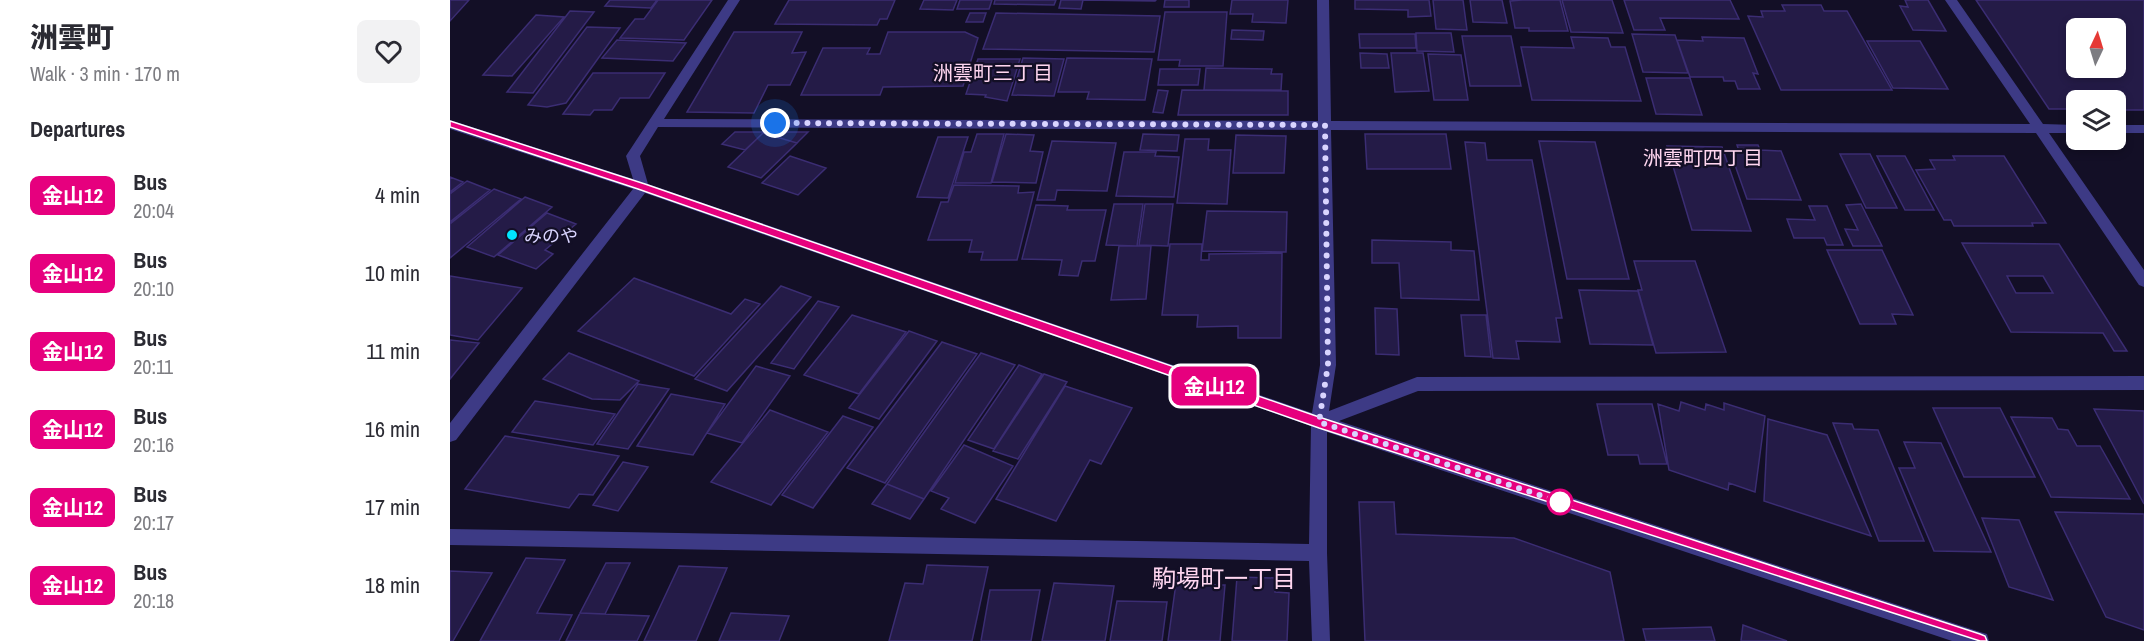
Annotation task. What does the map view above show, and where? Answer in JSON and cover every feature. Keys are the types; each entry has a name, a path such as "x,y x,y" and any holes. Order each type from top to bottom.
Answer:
{"street":[{"path":"642,187 633,156 734,0"},
{"path":"1321,641 1318,553 1319,422 1328,365 1323,0"},
{"path":"1951,0 2144,281"},
{"path":"656,123 2066,129"},
{"path":"450,124 642,187 1319,422 1980,641"},
{"path":"2126,129 2144,129"},
{"path":"450,435 642,187"},
{"path":"1319,422 1417,384 2144,383"},
{"path":"450,537 1318,553"}],"building":[{"path":"450,0 469,0 450,21"},
{"path":"610,0 657,0 651,8 605,6"},
{"path":"658,0 712,0 684,40 620,38 635,19 644,19"},
{"path":"789,0 895,0 887,19 880,19 877,25 775,24"},
{"path":"924,0 957,0 953,10 920,9"},
{"path":"960,0 992,0 989,9 957,9"},
{"path":"995,0 1056,0 1054,5 994,4"},
{"path":"1061,0 1083,0 1081,9 1059,8"},
{"path":"1083,0 1156,0 1155,1"},
{"path":"1165,0 1189,0 1189,7 1164,7"},
{"path":"1232,0 1288,0 1286,23 1252,22 1253,14 1230,14"},
{"path":"1355,0 1429,0 1431,16 1408,17 1408,10 1355,9"},
{"path":"1433,0 1463,0 1467,30 1436,29"},
{"path":"1470,0 1502,0 1507,23 1473,22"},
{"path":"1560,0 1568,31 1529,31 1529,28 1515,28 1510,1"},
{"path":"1562,0 1612,0 1623,33 1571,32"},
{"path":"1624,0 1730,0 1739,19 1660,18 1665,30 1634,30"},
{"path":"1905,0 1928,0 1946,31 1913,30 1900,6 1908,7"},
{"path":"1976,0 2144,0 2144,110 2126,110 2126,90 2066,90 2066,109 2049,109"},
{"path":"1782,5 1821,5 1824,11 1847,11 1892,90 1781,90 1748,16 1763,17 1761,11 1785,11"},
{"path":"570,11 594,12 533,93 507,92"},
{"path":"1165,12 1227,12 1223,66 1179,66 1180,60 1158,60"},
{"path":"970,13 986,13 983,22 966,22"},
{"path":"996,13 1160,16 1154,52 983,49"},
{"path":"536,15 564,17 512,76 483,75"},
{"path":"587,27 620,28 566,103 547,107 528,105"},
{"path":"1232,30 1264,31 1263,40 1231,39"},
{"path":"734,32 802,32 792,53 806,52 790,85 768,85 754,113 687,112"},
{"path":"888,32 965,32 978,38 963,86 883,87 880,95 801,95 823,48 870,48 867,54 880,54"},
{"path":"1416,33 1451,33 1454,52 1417,51"},
{"path":"1359,34 1415,34 1416,48 1360,48"},
{"path":"1632,34 1675,35 1688,73 1643,72"},
{"path":"1462,36 1511,36 1521,86 1470,86"},
{"path":"1571,37 1608,38 1611,47 1625,47 1641,101 1532,100 1521,47 1574,48"},
{"path":"1702,37 1744,38 1758,74 1753,73 1760,89 1738,89 1735,81 1724,81 1723,77 1690,77 1677,40 1703,41"},
{"path":"617,40 686,43 673,61 602,58"},
{"path":"1867,41 1920,41 1948,89 1893,88"},
{"path":"1360,53 1387,54 1389,68 1361,68"},
{"path":"1391,53 1423,53 1429,91 1395,92"},
{"path":"1428,54 1461,55 1468,100 1434,100"},
{"path":"1023,58 1064,59 1054,96 1012,95"},
{"path":"1067,58 1152,59 1145,100 1087,99 1089,92 1058,92"},
{"path":"978,59 1020,59 1007,101 985,97 986,95 966,94"},
{"path":"1206,68 1272,69 1271,74 1282,74 1281,90 1204,90"},
{"path":"1160,69 1200,69 1198,85 1158,85"},
{"path":"593,73 665,73 649,98 620,98 612,110 594,110 590,115 563,114"},
{"path":"1646,78 1690,78 1702,115 1656,114"},
{"path":"1158,90 1168,91 1163,113 1153,112"},
{"path":"1182,90 1288,91 1288,115 1178,115"},
{"path":"735,132 808,132 797,143 763,133 745,150 722,144"},
{"path":"763,133 797,143 761,178 728,167"},
{"path":"977,134 1004,134 991,183 955,183 964,152 971,152"},
{"path":"1006,134 1034,135 1030,151 1043,152 1036,183 992,182"},
{"path":"1143,134 1179,135 1177,151 1140,150"},
{"path":"1365,134 1446,134 1451,169 1367,169"},
{"path":"1236,135 1286,136 1284,173 1233,173"},
{"path":"938,137 968,137 948,198 917,197"},
{"path":"1185,139 1209,139 1208,150 1231,150 1227,204 1177,203"},
{"path":"1052,141 1116,143 1107,191 1057,190 1055,200 1037,200"},
{"path":"1539,141 1595,142 1629,279 1567,279"},
{"path":"1465,142 1485,143 1487,160 1532,160 1562,318 1556,318 1560,342 1516,341 1519,359 1493,358"},
{"path":"1737,145 1758,145 1760,150 1781,151 1801,200 1747,199 1730,151 1739,151"},
{"path":"1667,146 1722,147 1751,231 1692,230"},
{"path":"1124,152 1156,152 1155,156 1179,157 1174,197 1116,196"},
{"path":"1840,154 1870,154 1897,208 1866,208"},
{"path":"790,156 826,168 798,195 762,183"},
{"path":"1877,156 1905,156 1934,210 1905,210"},
{"path":"1953,156 2004,156 2046,223 2032,223 2033,226 1954,226 1951,220 1944,220 1916,170 1935,169 1930,160 1955,160"},
{"path":"450,177 463,182 450,192"},
{"path":"467,181 490,190 450,222 450,194"},
{"path":"954,185 1019,186 1018,193 1034,192 1017,260 981,260 983,252 969,252 972,240 928,240 941,202 948,202"},
{"path":"494,189 521,199 450,258 450,224"},
{"path":"525,197 552,207 494,257 467,247"},
{"path":"1114,204 1143,204 1137,246 1106,245"},
{"path":"1145,204 1173,204 1168,246 1139,245"},
{"path":"1861,204 1882,246 1853,246 1845,229 1858,230 1846,205"},
{"path":"1036,205 1068,206 1067,210 1106,210 1095,261 1082,261 1078,276 1059,275 1062,260 1022,259"},
{"path":"1809,206 1827,206 1843,245 1827,245 1824,238 1794,238 1787,219 1815,220"},
{"path":"1207,211 1287,212 1286,252 1202,251"},
{"path":"547,213 576,224 545,250 553,254 536,269 498,255"},
{"path":"1372,240 1451,242 1451,250 1474,251 1479,300 1401,298 1399,263 1372,263"},
{"path":"1962,243 2059,244 2127,351 2114,351 2103,333 2011,332","holes":["2007,276 2043,276 2053,293 2016,293"]},
{"path":"1170,244 1202,244 1201,260 1209,260 1209,254 1282,253 1281,338 1238,338 1238,326 1197,327 1198,315 1162,315"},
{"path":"1119,246 1151,246 1146,299 1111,300"},
{"path":"1827,250 1882,250 1913,315 1892,314 1896,324 1860,324"},
{"path":"1634,261 1695,261 1726,352 1656,353 1638,290 1642,290"},
{"path":"450,276 522,288 478,340 450,335"},
{"path":"634,278 731,314 745,299 760,304 694,376 578,331"},
{"path":"781,286 811,297 727,391 695,379"},
{"path":"1579,290 1638,291 1653,345 1590,344"},
{"path":"818,301 839,307 794,369 771,363"},
{"path":"1375,308 1397,309 1399,355 1376,354"},
{"path":"852,315 906,332 859,394 804,375"},
{"path":"1461,315 1486,315 1491,357 1465,356"},
{"path":"909,331 937,341 879,419 849,408"},
{"path":"450,340 479,343 450,379"},
{"path":"942,342 977,354 885,483 847,468"},
{"path":"569,353 639,381 620,400 592,399 543,379"},
{"path":"981,353 1015,365 924,499 887,484"},
{"path":"1019,365 1042,374 994,449 968,440"},
{"path":"756,366 790,376 742,443 707,433"},
{"path":"1044,374 1067,382 1018,459 993,451"},
{"path":"638,384 669,389 628,449 597,444"},
{"path":"1065,386 1132,408 1101,464 1090,460 1056,521 996,499"},
{"path":"671,394 725,404 693,455 637,446"},
{"path":"535,401 615,414 593,445 512,432"},
{"path":"1681,402 1705,410 1706,404 1724,410 1724,403 1765,416 1755,492 1729,483 1728,490 1669,470 1658,404 1679,411"},
{"path":"1597,404 1652,404 1667,464 1640,464 1638,455 1608,455"},
{"path":"1933,408 2000,408 2035,477 1964,477"},
{"path":"2094,409 2144,411 2144,504"},
{"path":"770,410 828,432 771,505 711,482"},
{"path":"843,416 873,427 813,508 782,495"},
{"path":"2011,417 2052,418 2058,429 2068,430 2077,446 2100,446 2130,499 2051,497"},
{"path":"1768,419 1827,435 1871,536 1764,501"},
{"path":"1833,423 1852,424 1854,429 1878,430 1924,541 1879,541"},
{"path":"505,436 619,456 593,495 579,494 569,508 465,489"},
{"path":"1904,442 1941,443 1991,552 1934,551 1899,468 1915,468"},
{"path":"964,445 1013,466 975,523 941,509 949,498 931,491"},
{"path":"623,462 648,467 618,511 593,505"},
{"path":"887,484 924,499 910,519 872,504"},
{"path":"1359,502 1394,502 1396,534 1514,538 1610,572 1624,641 1365,641"},
{"path":"2055,512 2144,514 2144,630 2106,617"},
{"path":"1982,518 2019,520 2053,600 2009,587"},
{"path":"526,558 565,560 537,613 572,615 559,641 480,641"},
{"path":"606,563 630,563 605,614 580,613"},
{"path":"927,565 988,567 972,641 889,641 905,583 923,584"},
{"path":"679,566 727,568 696,641 644,641"},
{"path":"450,571 492,573 453,641 450,641"},
{"path":"1177,576 1209,577 1208,585 1225,585 1220,641 1168,641"},
{"path":"1237,577 1276,578 1275,592 1289,593 1287,641 1232,641"},
{"path":"1054,583 1114,586 1105,641 1042,641"},
{"path":"990,590 1040,590 1031,641 981,641"},
{"path":"1117,601 1167,602 1162,641 1110,641"},
{"path":"580,613 649,616 637,641 566,641"},
{"path":"731,613 789,616 779,641 719,641"},
{"path":"1743,625 1787,641 1741,641"},
{"path":"1711,627 1715,641 1646,641 1643,629"}],"bus line":[{"name":"金山12","path":"450,124 642,187 1319,422 1980,641"}],"place":[{"name":"みのや","path":"512,235"}],"district":[{"name":"洲雲町三丁目","path":"993,72"},
{"name":"洲雲町四丁目","path":"1703,157"},
{"name":"駒場町一丁目","path":"1224,578"}],"route":[{"path":"775,123 1325,125 1328,365 1319,422 1570,505 1560,502"}]}
